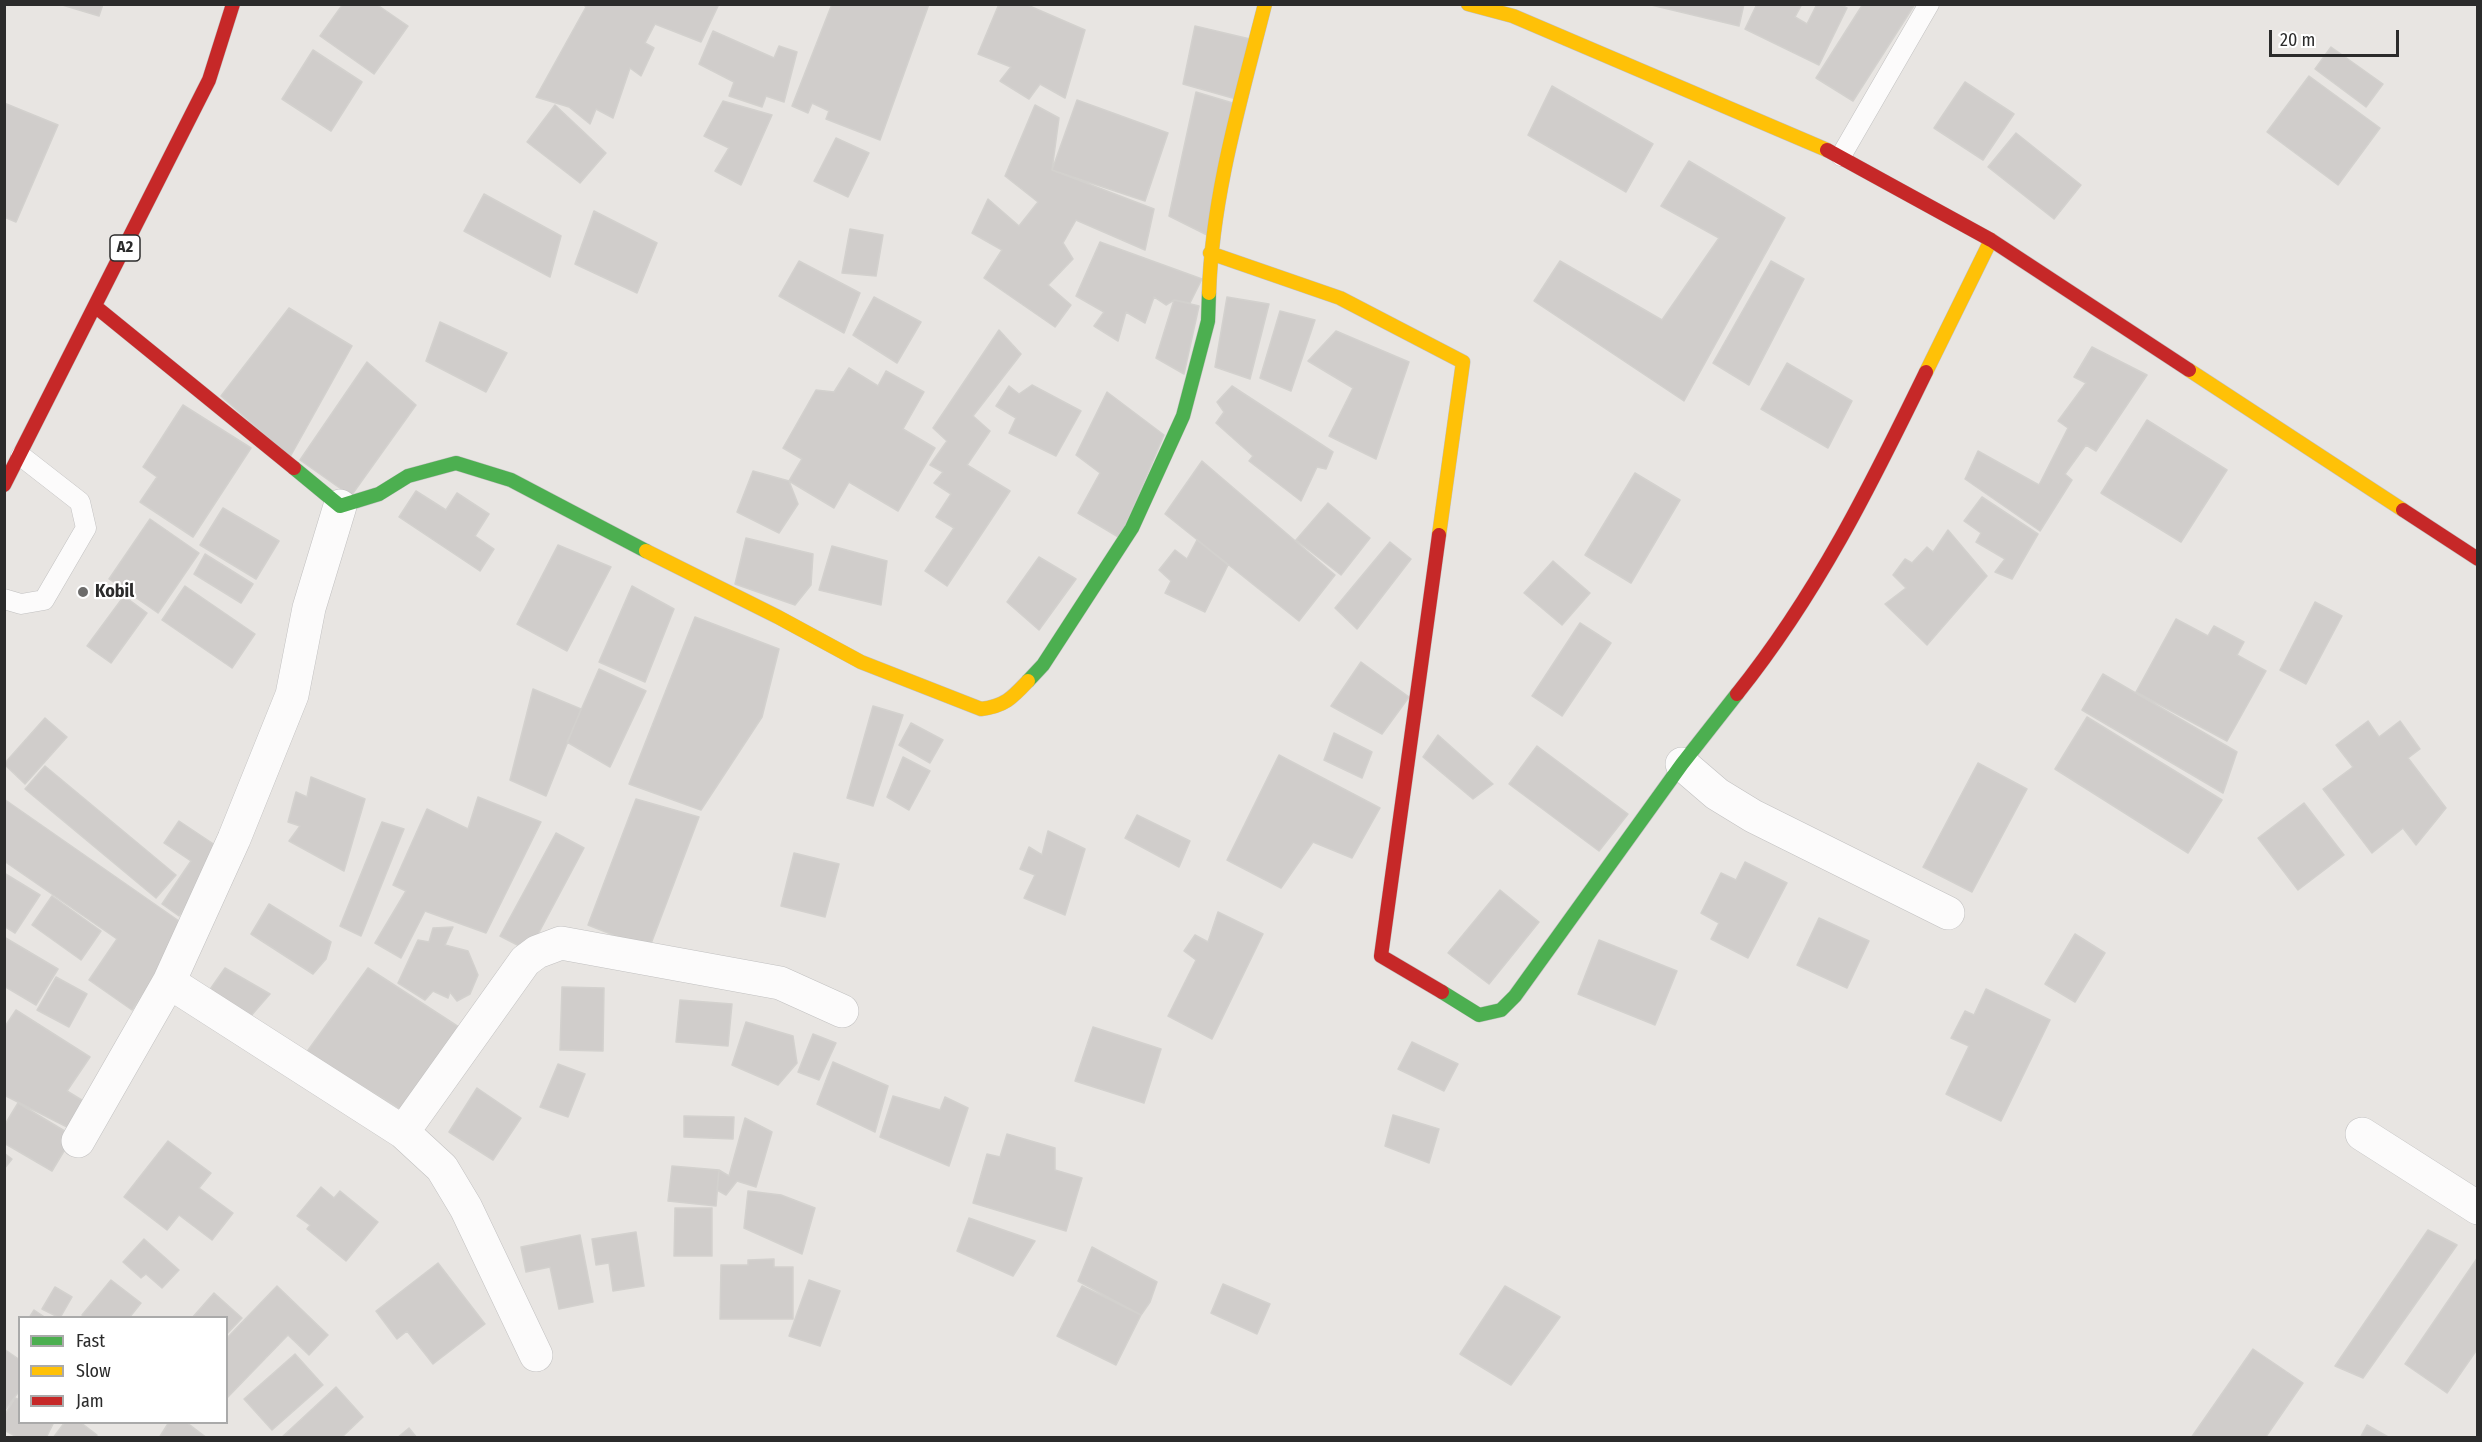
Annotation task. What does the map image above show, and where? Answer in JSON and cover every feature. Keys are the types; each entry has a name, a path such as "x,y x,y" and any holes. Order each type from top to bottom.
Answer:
{"street":[{"name":"A2","path":"4,485 21,456 209,80 232,4"},
{"path":"340,506 379,494 408,476 456,463 511,480 861,662 981,709 998,707 1012,698 1043,665 1132,528 1183,416 1208,321 1210,253 1223,171 1265,4"},
{"path":"1468,4 1513,16 1841,156 1991,240 2478,559"},
{"path":"1210,253 1340,298 1463,362 1381,956 1479,1015 1501,1010 1515,996 1682,764 1766,658 1814,586 1865,497 1991,240"},
{"path":"96,307 340,506"},
{"path":"78,1141 169,982 234,839 292,695 309,608 340,506"},
{"path":"1682,764 1717,794 1753,816 1948,913"},
{"path":"403,1132 525,962 537,952 561,943 780,983 842,1011"},
{"path":"169,982 403,1132 442,1168 466,1208 536,1355"},
{"path":"2362,1134 2478,1208"}],"lane":[{"path":"1841,156 1929,4"},
{"path":"4,600 21,604 44,600 86,528 80,502 21,456"}],"building":[{"path":"59,4 103,4 99,16"},
{"path":"343,4 376,4 408,26 374,74 320,36"},
{"path":"583,4 719,4 701,42 655,24 645,43 654,48 641,76 630,68 613,118 596,109 590,124 569,107 536,97 586,7"},
{"path":"832,4 929,4 880,140 826,119 829,111 812,103 808,113 792,106"},
{"path":"999,4 1025,4 1085,30 1065,98 1040,84 1029,99 1000,81 1011,67 978,54"},
{"path":"1647,4 1744,4 1739,26"},
{"path":"1757,4 1802,4 1795,17 1807,24 1817,4 1839,4 1847,8 1819,65 1745,29"},
{"path":"1863,4 1915,4 1853,101 1816,78"},
{"path":"1195,26 1250,39 1236,99 1183,84"},
{"path":"713,31 774,58 779,46 797,52 784,102 766,96 762,107 729,96 734,82 699,64"},
{"path":"2331,47 2383,84 2366,107 2315,69"},
{"path":"313,50 362,82 331,131 282,99"},
{"path":"2309,76 2380,128 2338,185 2267,132"},
{"path":"1965,82 2014,114 1983,160 1934,128"},
{"path":"1552,86 1653,144 1626,192 1528,135"},
{"path":"1196,92 1236,104 1207,235 1169,216"},
{"path":"1077,100 1168,133 1145,201 1052,170"},
{"path":"723,101 772,115 741,185 715,171 729,148 704,136"},
{"path":"4,103 58,125 16,222 4,217"},
{"path":"555,105 606,153 580,183 527,142"},
{"path":"1035,105 1059,118 1052,170 1154,209 1145,250 1076,220 1063,243 1073,259 1048,285 1071,305 1055,327 984,278 1002,250 972,233 988,199 1019,226 1038,202 1005,176"},
{"path":"2016,133 2081,185 2054,219 1988,167"},
{"path":"836,138 869,153 848,197 814,181"},
{"path":"1689,161 1785,218 1684,401 1534,301 1560,261 1662,320 1719,238 1661,206"},
{"path":"484,194 561,236 550,277 464,231"},
{"path":"594,211 657,243 637,293 575,264"},
{"path":"850,229 883,235 876,276 842,273"},
{"path":"1100,242 1202,279 1190,303 1174,300 1166,305 1154,297 1145,323 1126,312 1118,341 1094,326 1104,312 1076,296"},
{"path":"799,261 860,293 844,333 779,296"},
{"path":"1771,261 1804,279 1749,385 1713,363"},
{"path":"874,297 921,322 897,363 853,335"},
{"path":"1227,297 1269,304 1250,379 1215,367"},
{"path":"1174,300 1199,306 1184,374 1156,358"},
{"path":"289,308 352,346 290,457 221,396"},
{"path":"1280,311 1315,320 1291,391 1260,378"},
{"path":"440,322 507,353 486,392 426,361"},
{"path":"999,330 1021,354 973,416 990,431 967,465 1010,491 947,586 925,571 954,528 936,517 951,494 934,483 943,472 930,465 947,441 933,428"},
{"path":"1336,331 1409,362 1376,459 1329,436 1353,388 1308,361"},
{"path":"2092,347 2147,375 2096,451 2086,445 2065,474 2072,480 2040,531 1965,479 1978,451 2039,485 2068,428 2058,421 2086,383 2074,377"},
{"path":"367,362 416,405 351,496 300,460"},
{"path":"1787,363 1852,401 1828,448 1761,409"},
{"path":"849,368 878,386 886,371 924,392 903,429 935,448 898,511 849,482 834,508 789,481 802,459 783,448 816,390 834,392"},
{"path":"1032,385 1081,411 1056,456 1009,433 1016,418 996,406 1009,386 1019,394"},
{"path":"1232,386 1333,452 1326,469 1317,467 1301,501 1249,461 1253,456 1216,423 1224,412 1217,402"},
{"path":"1107,392 1164,435 1120,538 1078,513 1100,473 1076,455"},
{"path":"183,405 251,448 193,537 140,502 157,477 143,467"},
{"path":"2147,420 2227,470 2181,542 2101,493"},
{"path":"1202,461 1335,575 1299,621 1165,514"},
{"path":"753,471 789,481 798,504 779,533 737,512"},
{"path":"1635,473 1680,500 1631,583 1585,555"},
{"path":"416,491 446,510 457,493 489,514 475,536 494,549 480,571 399,517"},
{"path":"1982,497 2038,534 2012,579 1995,572 2005,559 1976,542 1981,533 1964,521"},
{"path":"1328,503 1370,538 1341,575 1296,540"},
{"path":"223,508 279,541 256,579 200,545"},
{"path":"150,519 199,553 158,613 109,579"},
{"path":"1948,530 1987,576 1927,645 1885,604 1906,588 1893,575 1905,559 1912,563 1927,547 1933,552"},
{"path":"746,538 813,554 811,585 795,605 735,584"},
{"path":"1197,540 1228,565 1205,612 1165,593 1171,581 1159,570 1175,550 1187,559"},
{"path":"1390,542 1411,559 1357,629 1335,608"},
{"path":"558,545 611,567 567,651 517,624"},
{"path":"832,546 887,561 881,605 819,590"},
{"path":"205,554 253,584 241,603 194,574"},
{"path":"1039,557 1076,579 1039,630 1007,602"},
{"path":"1553,561 1590,593 1562,625 1524,593"},
{"path":"185,586 255,634 232,668 162,620"},
{"path":"632,586 674,609 645,682 599,662"},
{"path":"124,596 147,613 111,663 87,646"},
{"path":"2315,602 2342,616 2306,684 2280,670"},
{"path":"695,617 779,649 762,717 701,810 629,784"},
{"path":"2176,619 2208,636 2214,626 2244,642 2237,655 2266,671 2227,741 2136,692"},
{"path":"1580,623 1611,643 1562,716 1532,696"},
{"path":"1361,662 1409,697 1382,734 1331,706"},
{"path":"599,669 646,691 610,767 567,742"},
{"path":"2103,674 2237,752 2223,793 2082,710"},
{"path":"533,689 581,709 546,796 510,780"},
{"path":"873,706 903,715 873,806 847,798"},
{"path":"2087,717 2222,800 2188,853 2055,769"},
{"path":"45,718 67,737 25,784 4,764"},
{"path":"2368,721 2379,737 2400,721 2420,749 2408,758 2446,808 2416,845 2403,828 2372,853 2323,789 2353,767 2336,745"},
{"path":"911,723 943,740 930,763 899,745"},
{"path":"1334,733 1372,752 1362,778 1324,760"},
{"path":"1438,735 1493,784 1473,799 1423,757"},
{"path":"1537,746 1628,814 1599,851 1509,784"},
{"path":"1279,755 1380,808 1352,858 1313,842 1281,888 1227,860"},
{"path":"903,757 930,771 909,810 887,797"},
{"path":"1978,763 2027,789 1972,892 1923,867"},
{"path":"45,766 176,875 156,898 25,789"},
{"path":"311,777 365,799 344,871 289,841 300,826 288,822 296,792 307,797"},
{"path":"478,797 541,822 486,933 425,911 401,958 375,943 406,891 393,885 427,809 468,829"},
{"path":"4,799 189,928 132,1010 89,980 117,939 4,861"},
{"path":"636,799 699,817 649,949 588,925"},
{"path":"2304,803 2344,855 2298,890 2258,838"},
{"path":"1137,815 1190,841 1179,867 1125,838"},
{"path":"179,821 224,851 179,916 162,904 191,861 164,843"},
{"path":"382,822 404,829 361,936 340,926"},
{"path":"1048,831 1085,849 1065,915 1024,898 1035,875 1020,869 1029,847 1042,855"},
{"path":"556,833 584,848 529,951 500,936"},
{"path":"794,853 839,864 825,917 781,906"},
{"path":"1745,862 1787,883 1748,958 1711,939 1719,923 1701,913 1721,873 1736,880"},
{"path":"4,873 40,895 15,933 4,926"},
{"path":"1500,890 1539,922 1489,984 1448,953"},
{"path":"52,896 101,931 81,960 32,925"},
{"path":"269,904 331,942 326,959 313,974 251,934"},
{"path":"1218,912 1263,934 1212,1039 1168,1016 1196,960 1184,951 1195,935 1208,942"},
{"path":"1819,918 1869,941 1847,988 1797,965"},
{"path":"453,927 445,945 468,951 478,975 470,994 457,1001 450,992 448,998 433,991 425,1000 398,983 418,940 429,942 433,928"},
{"path":"2075,934 2105,953 2075,1002 2045,984"},
{"path":"4,937 58,969 36,1005 4,986"},
{"path":"1599,940 1677,971 1655,1025 1578,994"},
{"path":"225,968 270,994 243,1025 204,998"},
{"path":"368,968 465,1031 404,1111 306,1053"},
{"path":"56,977 87,994 69,1027 37,1010"},
{"path":"562,987 604,988 603,1051 560,1050"},
{"path":"1986,989 2050,1020 2001,1121 1946,1094 1969,1046 1951,1038 1965,1011 1974,1015"},
{"path":"680,1000 732,1004 728,1046 676,1042"},
{"path":"16,1010 90,1057 67,1091 85,1102 69,1128 4,1095 4,1028"},
{"path":"746,1022 793,1036 797,1063 778,1085 732,1065"},
{"path":"1093,1027 1161,1049 1144,1103 1075,1081"},
{"path":"813,1034 836,1043 819,1080 798,1072"},
{"path":"1412,1042 1458,1064 1444,1091 1398,1069"},
{"path":"833,1062 888,1086 875,1132 817,1104"},
{"path":"558,1064 585,1074 568,1117 540,1107"},
{"path":"477,1088 521,1118 493,1160 449,1132"},
{"path":"893,1096 940,1110 945,1097 968,1108 949,1166 880,1137"},
{"path":"18,1103 73,1136 52,1171 4,1143 4,1126"},
{"path":"1393,1115 1439,1129 1429,1163 1385,1146"},
{"path":"684,1116 734,1117 733,1139 684,1137"},
{"path":"745,1118 772,1132 756,1187 737,1181 726,1195 717,1190 719,1170 729,1176"},
{"path":"1007,1134 1055,1148 1055,1170 1082,1178 1066,1231 973,1203 987,1154 1000,1157"},
{"path":"168,1141 211,1173 199,1188 233,1213 212,1240 179,1215 167,1230 124,1197"},
{"path":"4,1153 12,1159 4,1169"},
{"path":"672,1166 719,1170 716,1206 668,1201"},
{"path":"321,1187 334,1198 340,1191 378,1222 346,1261 307,1229 310,1225 297,1216"},
{"path":"748,1191 781,1195 815,1208 802,1254 744,1228"},
{"path":"675,1208 712,1208 712,1256 674,1256"},
{"path":"969,1218 1035,1241 1013,1276 957,1251"},
{"path":"2428,1230 2457,1245 2363,1378 2335,1366"},
{"path":"636,1232 644,1286 613,1291 609,1263 596,1265 592,1239"},
{"path":"580,1235 593,1302 559,1309 550,1267 526,1272 521,1247"},
{"path":"144,1239 179,1270 162,1288 146,1274 141,1278 123,1262"},
{"path":"1092,1247 1157,1282 1150,1302 1141,1315 1078,1281"},
{"path":"2478,1257 2478,1348 2447,1393 2405,1364"},
{"path":"774,1259 774,1267 793,1267 793,1319 720,1319 721,1265 748,1265 748,1260"},
{"path":"438,1263 485,1324 433,1364 407,1331 397,1339 376,1311"},
{"path":"111,1280 141,1303 131,1316 82,1315"},
{"path":"809,1280 840,1291 820,1346 789,1336"},
{"path":"1223,1284 1270,1304 1257,1334 1211,1313"},
{"path":"277,1286 328,1335 309,1355 288,1335 228,1397 228,1337"},
{"path":"1082,1286 1141,1315 1116,1365 1057,1336"},
{"path":"1505,1286 1560,1317 1511,1385 1460,1354"},
{"path":"55,1287 72,1297 61,1316 42,1309"},
{"path":"214,1293 242,1318 228,1333 228,1316 194,1316"},
{"path":"34,1310 43,1316 30,1316"},
{"path":"4,1349 18,1359 18,1393 5,1410"},
{"path":"2253,1349 2303,1383 2265,1438 2191,1438"},
{"path":"295,1354 323,1385 272,1430 244,1399"},
{"path":"336,1387 363,1417 341,1438 281,1438"},
{"path":"15,1398 18,1399 18,1424 53,1424 46,1438 19,1438 4,1430 4,1416"},
{"path":"64,1424 83,1424 97,1435 95,1438 53,1438"},
{"path":"168,1424 189,1424 207,1438 159,1438"},
{"path":"2367,1425 2390,1438 2360,1438"},
{"path":"409,1428 417,1438 397,1438"}],"traffic: fast":[{"path":"1028,681 1043,665 1132,528 1183,416 1208,321 1209,293"},
{"path":"294,468 340,506 379,494 408,476 456,463 511,480 646,551"},
{"path":"1442,992 1479,1015 1501,1010 1515,996 1682,764 1737,694"}],"traffic: slow":[{"path":"1209,293 1211,256 1229,147 1265,4"},
{"path":"1468,4 1513,16 1827,150"},
{"path":"1926,372 1991,240"},
{"path":"1210,253 1340,298 1463,362 1439,535"},
{"path":"2189,370 2403,510"},
{"path":"646,551 778,617 861,662 981,709 996,706 1008,700 1028,681"}],"traffic: jam":[{"path":"4,485 209,80 233,4"},
{"path":"1827,150 1991,240 2189,370"},
{"path":"96,307 294,468"},
{"path":"1737,694 1792,618 1840,539 1926,372"},
{"path":"2403,510 2478,559"},
{"path":"1439,535 1381,956 1442,992"}],"place":[{"name":"Kobil","path":"83,592"}]}
